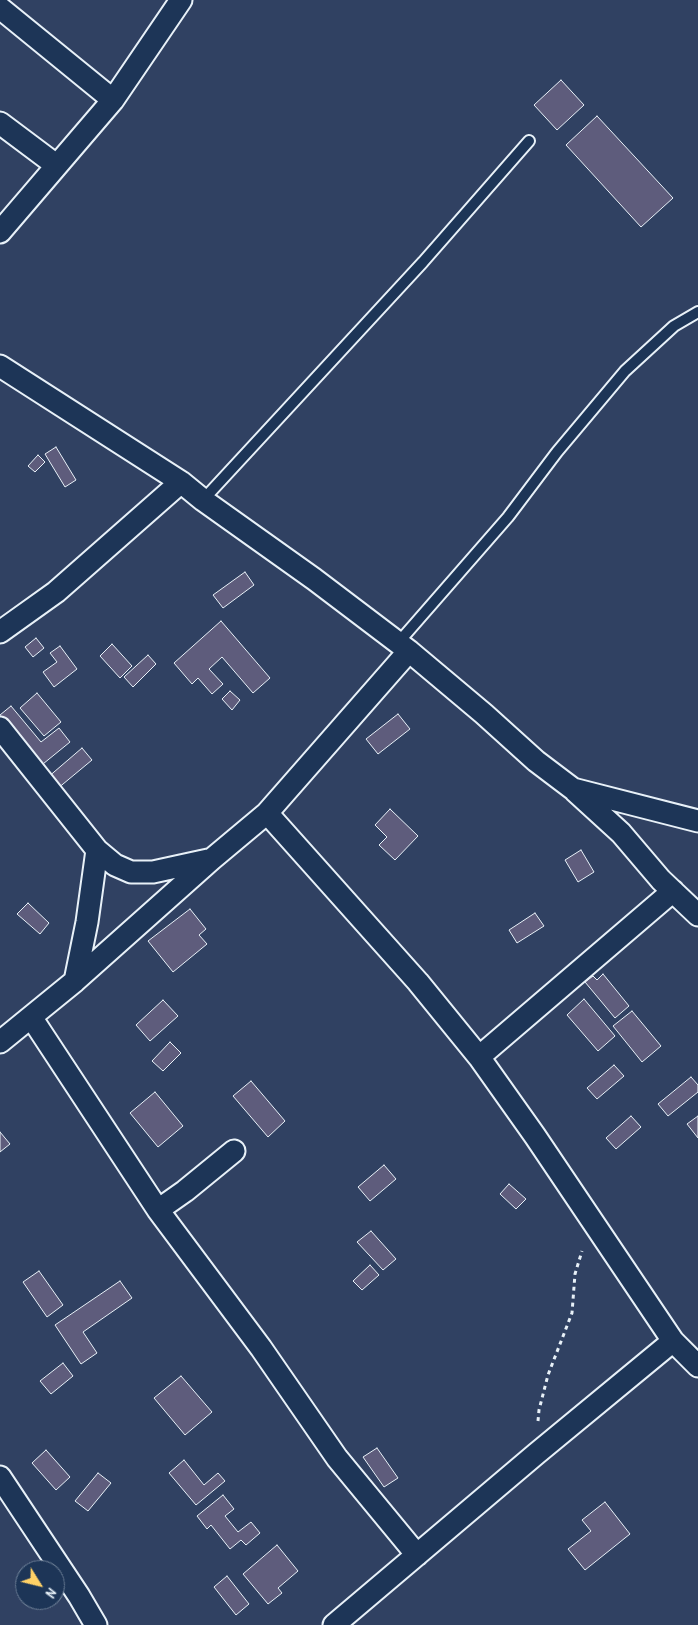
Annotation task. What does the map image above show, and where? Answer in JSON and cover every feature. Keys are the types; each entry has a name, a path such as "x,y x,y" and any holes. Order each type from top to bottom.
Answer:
{"street":[{"path":"0,232 113,100 181,0"},
{"path":"0,8 113,100"},
{"path":"0,123 56,166"},
{"path":"0,366 181,482 202,500 314,579 403,647 484,714 536,761 573,789 621,833 673,891 698,915"},
{"path":"0,632 56,592 181,482"},
{"path":"0,1042 75,981 212,859 268,813 403,647"},
{"path":"0,728 97,850 115,865 132,872 153,872 212,859"},
{"path":"573,789 698,821"},
{"path":"268,813 418,982 479,1057 535,1136 673,1341 698,1366"},
{"path":"75,981 97,850"},
{"path":"479,1057 673,891"},
{"path":"31,1017 158,1210 261,1348 337,1458 417,1555"},
{"path":"158,1210 234,1151"},
{"path":"334,1625 673,1341"},
{"path":"0,1477 79,1596 96,1625"}],"lane":[{"path":"202,500 423,262 529,141"},
{"path":"403,647 508,517 557,452 625,370 674,326 698,312"}],"path":[{"path":"536,1454 539,1410 548,1375 572,1313 575,1274 592,1222"}],"building":[{"path":"561,80 584,105 557,130 534,105"},
{"path":"597,116 673,198 641,227 566,145"},
{"path":"56,447 76,480 65,487 45,454"},
{"path":"38,455 45,462 35,472 28,466"},
{"path":"245,572 254,585 223,608 213,595"},
{"path":"221,621 270,678 253,693 222,657 209,669 223,684 212,694 198,678 192,684 174,663"},
{"path":"36,638 44,648 33,657 25,647"},
{"path":"112,644 132,666 120,678 100,656"},
{"path":"60,646 77,669 54,687 43,672 57,662 50,653"},
{"path":"148,655 156,664 133,687 124,677"},
{"path":"230,691 240,700 232,710 222,699"},
{"path":"37,693 61,722 44,736 20,708"},
{"path":"11,706 41,742 59,728 70,742 38,768 0,721 0,715"},
{"path":"398,714 410,729 378,754 366,739"},
{"path":"82,748 92,760 57,789 47,778"},
{"path":"390,809 418,836 395,860 379,845 387,837 375,825"},
{"path":"581,850 594,872 578,882 565,860"},
{"path":"28,903 49,923 40,934 17,914"},
{"path":"190,909 206,929 199,935 207,944 173,972 148,941"},
{"path":"535,913 544,926 517,943 509,930"},
{"path":"603,974 629,1006 615,1018 585,982 593,976 597,980"},
{"path":"584,999 615,1036 598,1051 567,1015"},
{"path":"163,1000 178,1016 150,1041 136,1025"},
{"path":"632,1011 661,1046 642,1062 613,1026"},
{"path":"170,1042 181,1053 163,1071 152,1061"},
{"path":"614,1065 624,1076 597,1099 587,1088"},
{"path":"691,1077 698,1085 698,1092 668,1116 658,1104"},
{"path":"251,1081 285,1121 268,1137 233,1096"},
{"path":"155,1092 183,1126 158,1147 130,1113"},
{"path":"631,1116 641,1127 616,1149 606,1138"},
{"path":"698,1116 698,1138 687,1124"},
{"path":"0,1132 10,1144 0,1152"},
{"path":"384,1165 396,1179 370,1201 358,1187"},
{"path":"509,1184 526,1199 516,1209 500,1194"},
{"path":"371,1231 396,1259 383,1270 357,1242"},
{"path":"370,1265 379,1275 362,1290 353,1281"},
{"path":"39,1271 63,1305 47,1317 23,1282"},
{"path":"120,1281 132,1298 83,1332 97,1353 81,1364 55,1325"},
{"path":"63,1363 73,1376 51,1394 40,1381"},
{"path":"181,1376 212,1412 185,1435 154,1398"},
{"path":"377,1448 398,1478 384,1487 363,1457"},
{"path":"46,1450 70,1477 56,1490 32,1463"},
{"path":"184,1460 204,1485 218,1473 225,1481 196,1505 169,1473"},
{"path":"98,1473 111,1483 88,1511 75,1501"},
{"path":"223,1495 234,1509 225,1516 238,1532 251,1522 260,1533 246,1545 241,1540 230,1549 211,1525 207,1529 197,1516"},
{"path":"605,1502 630,1534 585,1570 568,1549 591,1531 582,1520"},
{"path":"277,1545 298,1571 278,1588 282,1593 268,1604 243,1574"},
{"path":"227,1576 249,1604 236,1615 214,1587"}]}
